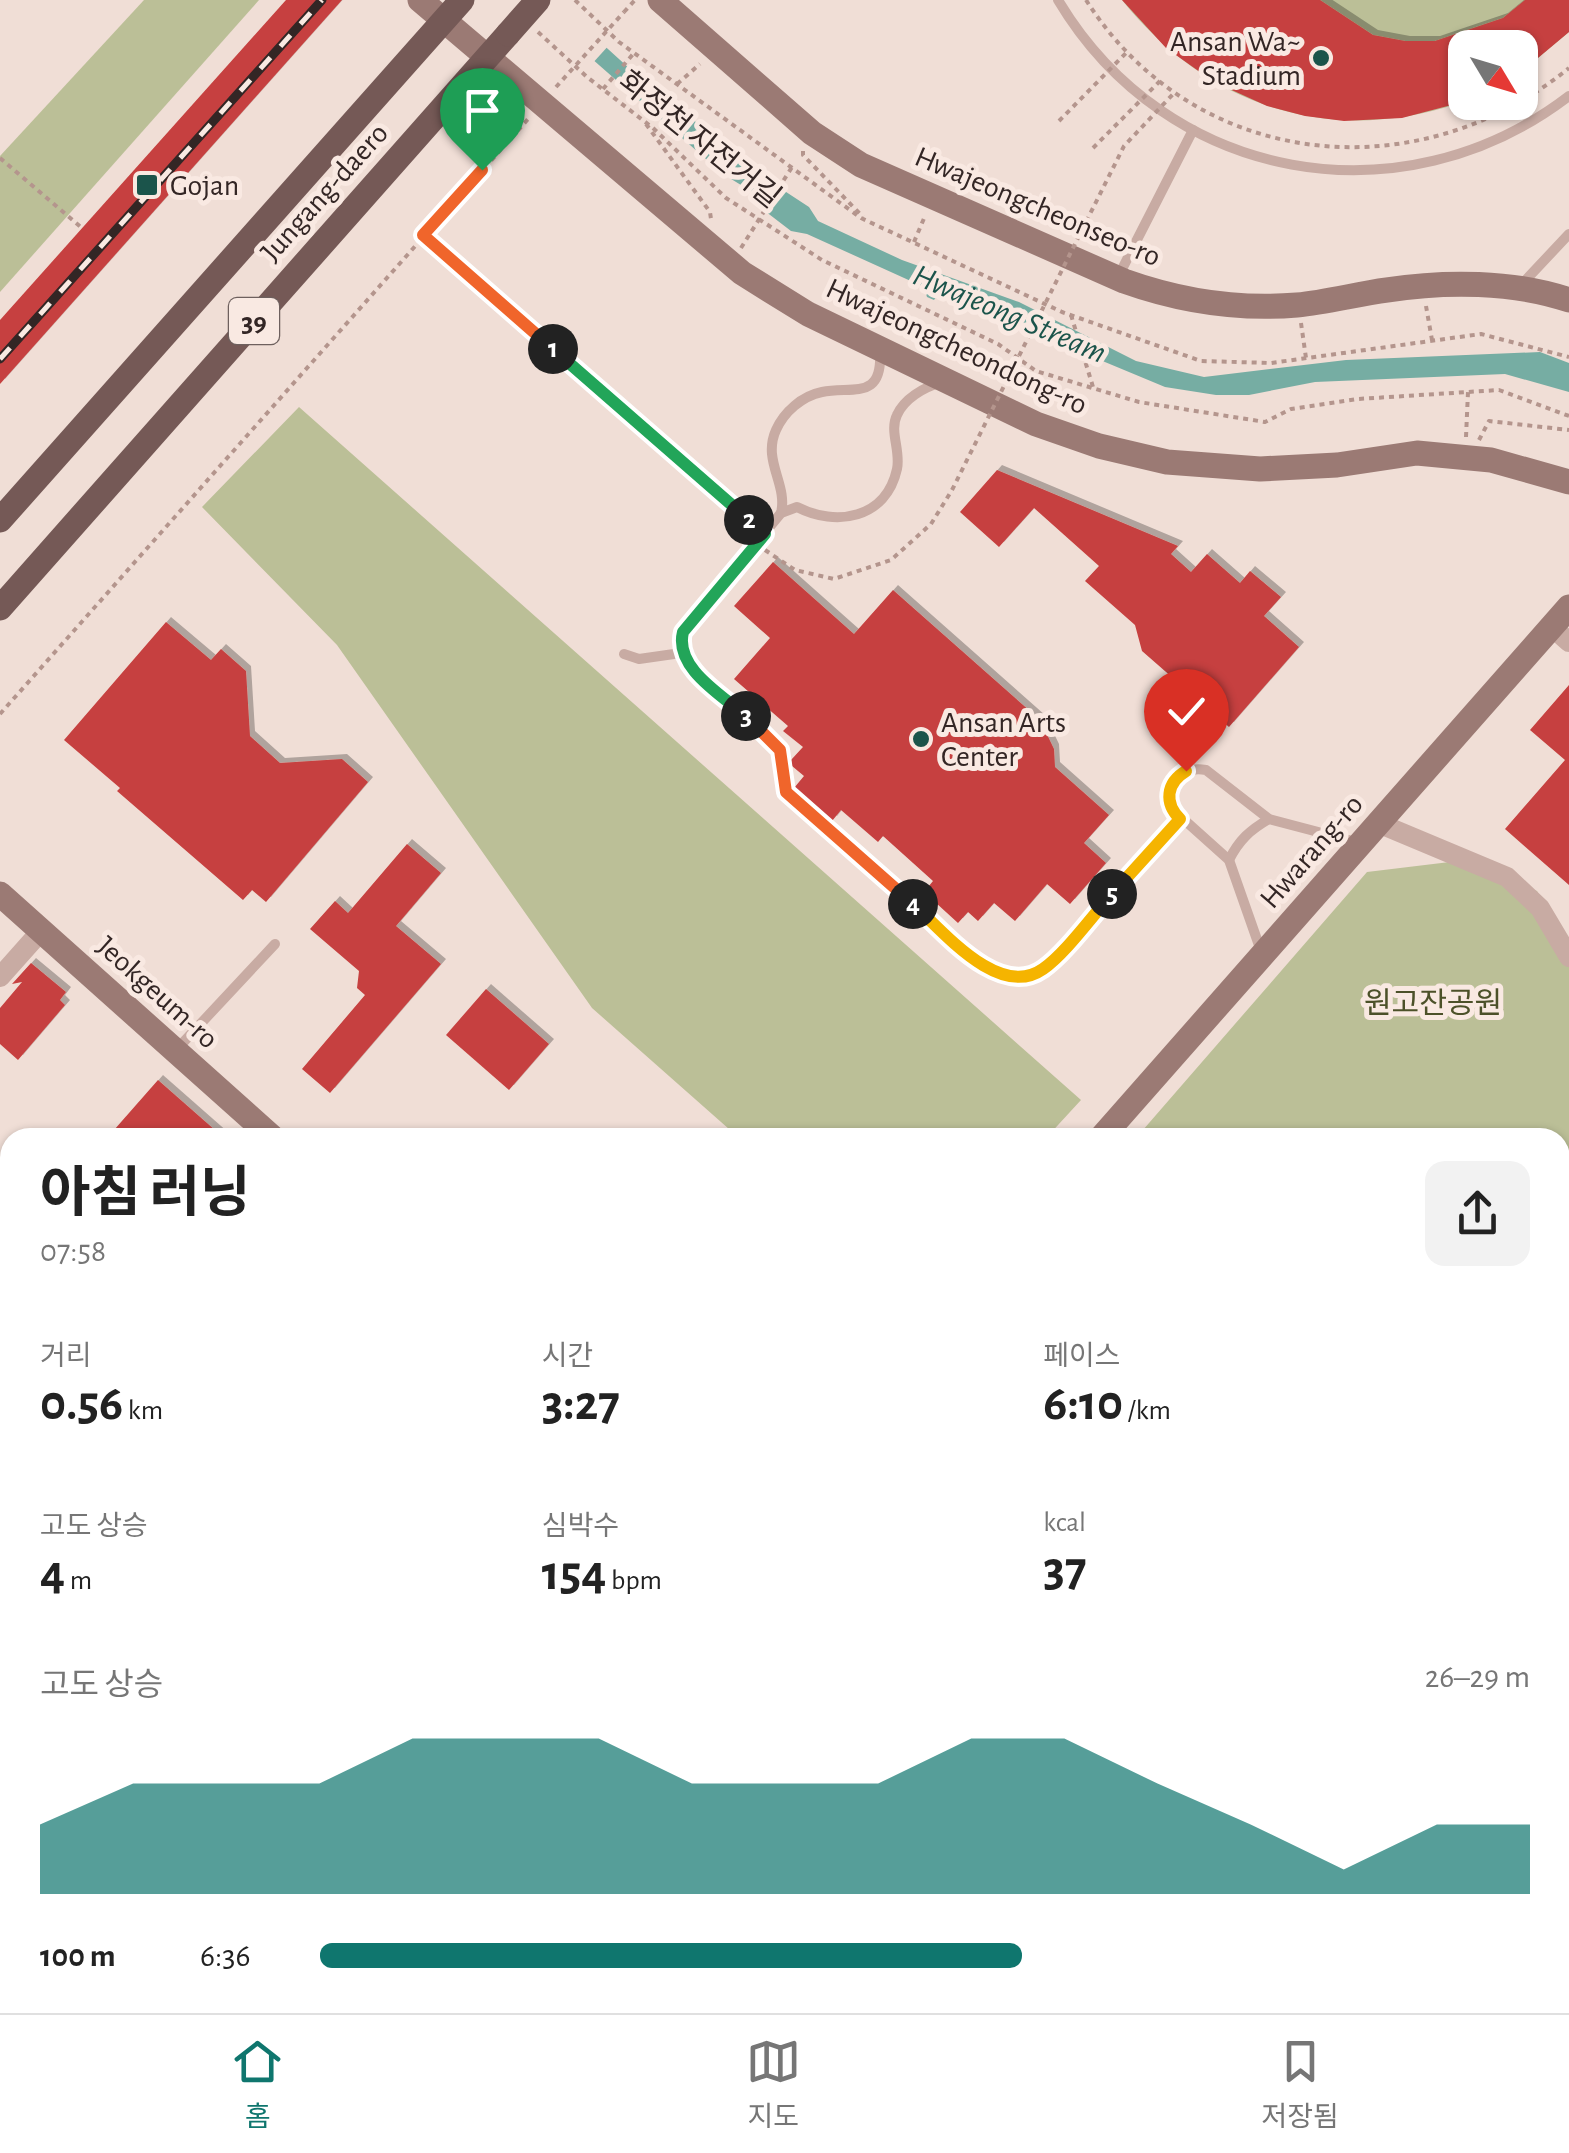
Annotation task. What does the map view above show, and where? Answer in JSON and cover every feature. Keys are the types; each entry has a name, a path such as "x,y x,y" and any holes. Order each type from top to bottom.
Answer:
{"main road":[{"name":"Jungang-daero","path":"0,520 462,0"},
{"name":"Jungang-daero","path":"0,608 486,59 519,30 538,0"}],"street":[{"name":"Hwajeongcheondong-ro","path":"420,0 486,59 548,96 723,258 808,314 1036,424 1100,446 1167,462 1260,470 1418,453 1491,460 1569,482"},
{"name":"Hwajeongcheonseo-ro","path":"660,0 798,121 861,165 1118,278 1168,296 1238,307 1298,305 1392,289 1487,284 1569,300"},
{"path":"1540,474 1569,502"},
{"name":"Hwarang-ro","path":"1110,1128 1378,823 1560,634 1569,606"},
{"path":"1378,823 1507,877 1540,908 1569,957"},
{"name":"Jeokgeum-ro","path":"0,894 263,1128"},
{"path":"0,977 41,932"}],"lane":[{"path":"1058,0 1085,40 1124,81 1193,130 1238,150 1286,164 1335,170 1385,170 1434,162 1481,147 1568,98"},
{"path":"1118,278 1193,130"},
{"path":"1517,289 1569,234"},
{"path":"781,514 782,492 773,474 770,453 774,433 784,415 801,400 821,392 856,392 868,387 877,376 880,350"},
{"path":"946,381 920,391 897,414 897,471 888,491 874,506 856,516 835,519 815,516 796,507 781,514 683,632 686,663 780,750 786,792 989,971 1004,977 1032,975 1044,969 1180,819"},
{"path":"624,654 639,659 682,652"},
{"path":"1262,954 1229,860 1180,819 1169,802 1171,786 1180,774 1199,768 1211,772 1269,819 1360,843"},
{"path":"1229,860 1237,843 1269,819"},
{"path":"175,1050 275,944"}],"path":[{"path":"0,714 635,0"},
{"path":"1086,0 1127,52 1175,92 1223,120 1276,138 1320,146 1375,148 1430,140 1513,107 1569,68"},
{"name":"화정천 자전거길","path":"519,30 643,120 726,198 822,260 998,344 1036,371 1138,402 1265,422 1291,409 1358,399 1499,390 1569,416"},
{"path":"678,84 716,49"},
{"path":"603,89 634,52"},
{"path":"1059,121 1127,52"},
{"path":"1093,148 1160,81"},
{"path":"756,544 795,570 834,579 891,560 931,524 952,490 1124,146 1175,92"},
{"path":"643,120 710,212 723,258 760,220 792,167"},
{"path":"798,121 803,156 867,220"},
{"path":"0,158 82,228"},
{"path":"914,242 932,197"},
{"path":"423,235 765,534"},
{"path":"1423,287 1432,340"},
{"path":"1298,305 1306,358"},
{"path":"1071,315 1093,388"},
{"path":"1468,392 1468,458"},
{"path":"1468,458 1488,421 1569,430"}],"green space":[{"path":"144,0 259,0 0,292 0,156"},
{"name":"Ansan Wa~ Stadium","path":"1122,0 1569,0 1569,32 1538,58 1538,30 1448,30 1448,106 1411,116 1318,118 1274,108 1232,91 1192,67 1156,37"},
{"path":"299,407 1081,1100 1055,1128 728,1128 592,1008 337,645 202,507"},
{"name":"원고잔공원","path":"1458,861 1537,891 1569,952 1569,1128 1145,1128 1367,872"}],"water":[{"name":"Hwajeong Stream","path":"525,0 554,0 641,79 754,171 809,207 818,221 902,260 1019,302 1136,361 1204,377 1346,360 1540,352 1569,363 1569,392 1505,374 1315,382 1249,395 1216,395 1165,387 939,293 934,300 927,297 924,287 807,234 791,231 761,208 754,193 723,174"}],"pier":[{"path":"520,0 561,0 610,44 591,65"}],"building":[{"path":"286,0 342,0 0,384 0,320"},
{"name":"Ansan Wa~ Stadium","path":"1122,0 1320,0 1373,35 1405,41 1435,41 1448,37 1448,106 1402,118 1344,121 1305,116 1267,106 1214,82 1166,48"},
{"name":"Ansan Wa~ Stadium","path":"1525,0 1569,0 1569,32 1538,58 1538,30 1468,30 1503,18"},
{"path":"997,470 1178,546 1171,554 1191,572 1207,554 1240,583 1250,571 1281,597 1264,616 1299,647 1229,727 1142,651 1135,625 1085,581 1099,566 1034,508 999,547 960,512"},
{"name":"Ansan Arts Center","path":"773,562 854,634 893,590 1040,720 1054,749 1055,767 1109,815 1084,843 1106,863 1070,904 1047,884 1015,921 994,903 978,921 968,912 958,923 924,892 933,881 883,836 878,842 841,810 832,821 794,788 804,776 792,766 791,760 803,747 783,731 788,726 734,679 770,638 734,606"},
{"path":"166,622 211,660 221,649 246,671 250,736 280,763 342,759 368,782 266,902 252,890 243,900 64,740"},
{"path":"1569,685 1569,885 1505,829 1565,760 1530,730"},
{"path":"407,844 441,873 396,926 441,964 330,1093 302,1069 365,995 357,988 359,971 310,929 335,901 348,913"},
{"path":"31,963 66,992 60,1000 65,1005 18,1060 0,1044 0,1008 22,982 12,984"},
{"path":"486,989 549,1044 509,1090 446,1035"},
{"path":"158,1080 213,1128 116,1128"}],"railway":[{"path":"0,359 322,0"}],"place":[{"name":"Ansan Wa~ Stadium","path":"1321,58"},
{"name":"Gojan","path":"147,185"},
{"name":"Ansan Arts Center","path":"921,739"}],"route":[{"path":"482,170 423,235 765,534 683,632 680,642 686,663 780,750 786,792 989,971 1019,977 1044,969 1180,819 1171,808 1169,797 1175,779 1186,771"}]}
